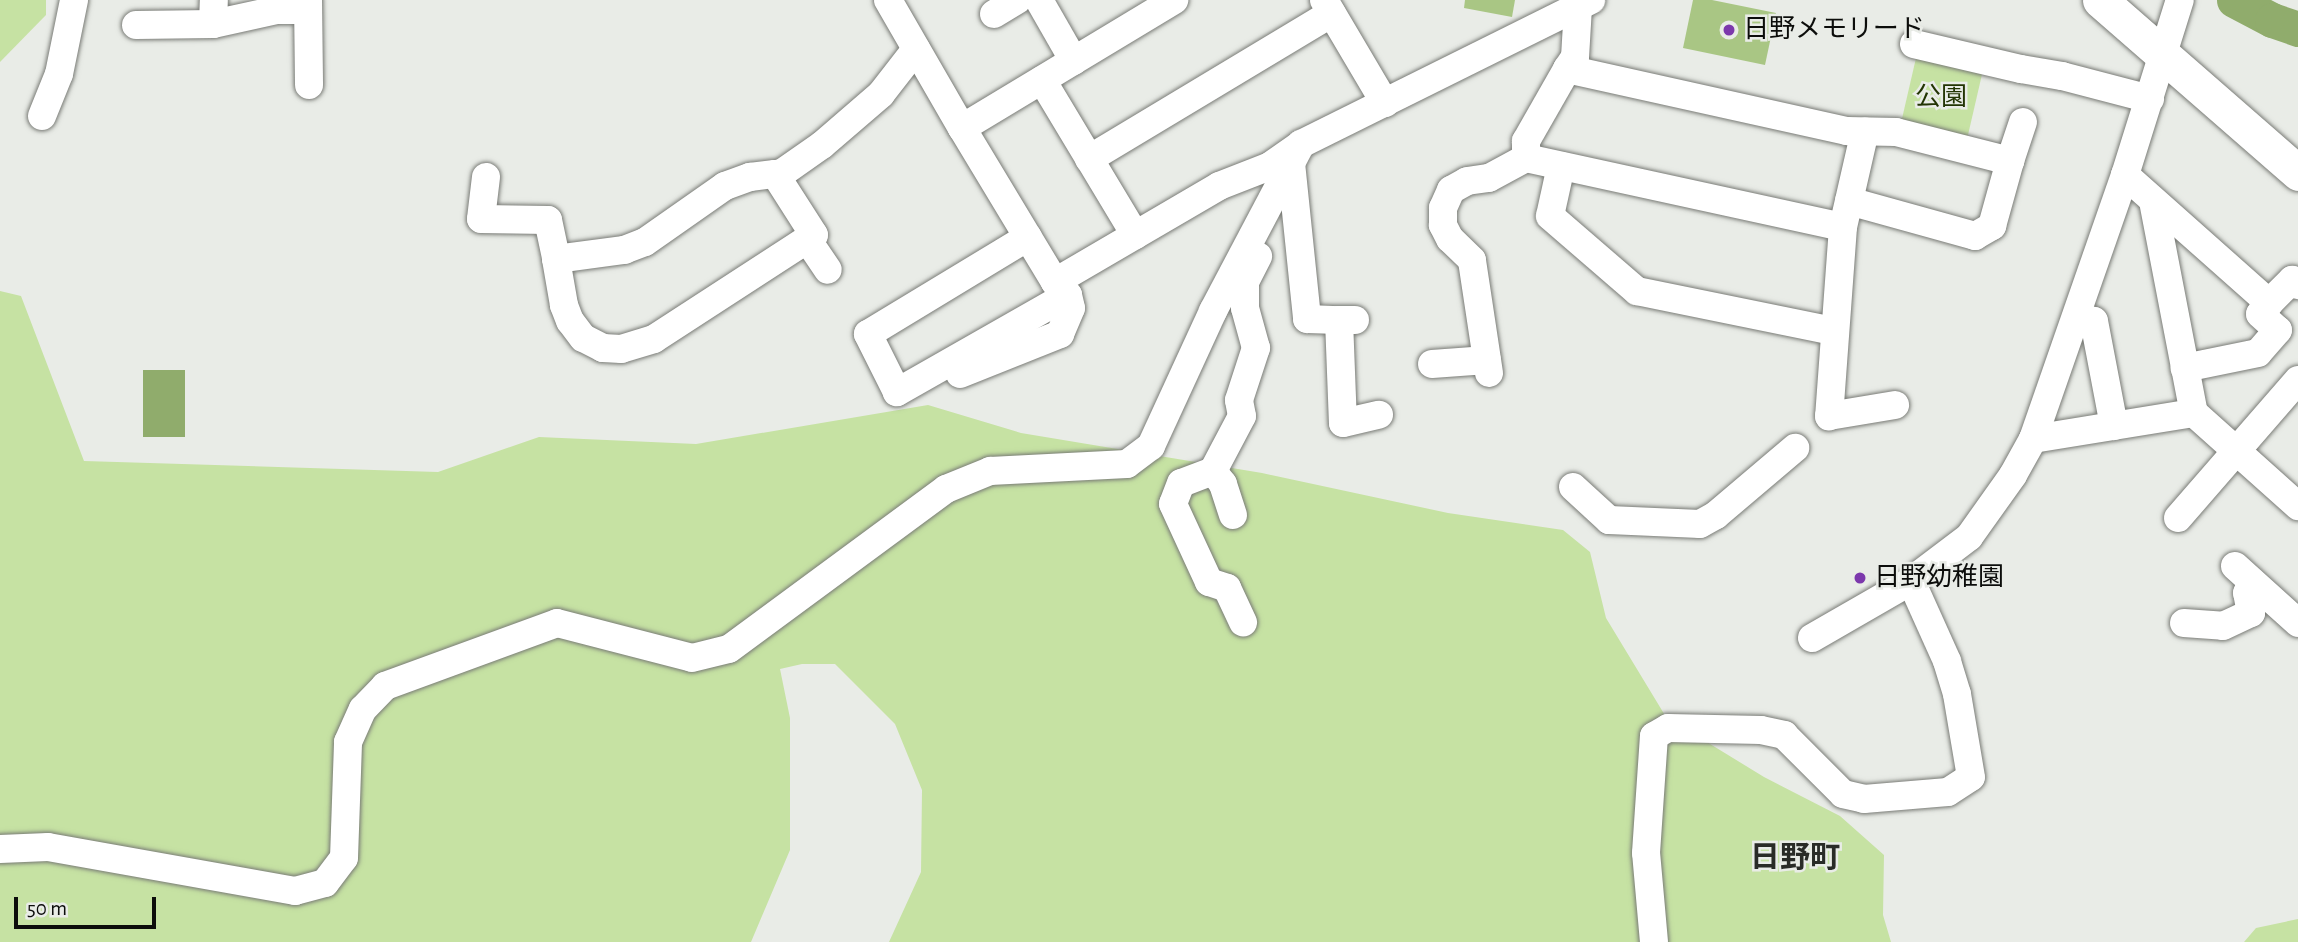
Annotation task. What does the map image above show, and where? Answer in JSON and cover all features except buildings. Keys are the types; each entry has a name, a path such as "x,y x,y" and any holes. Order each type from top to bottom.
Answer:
{"main road":[{"path":"2100,0 2298,173"}],"street":[{"path":"42,116 59,74 74,0"},
{"path":"888,0 962,128 1062,288"},
{"path":"1039,0 1074,61"},
{"path":"962,128 1174,0"},
{"path":"1526,158 1526,141 1575,57 1585,3"},
{"path":"1028,237 867,334 897,392 1062,288 1135,235 1219,186 1296,154 1385,103 1585,3"},
{"path":"135,25 213,12 277,10 308,5 309,85"},
{"path":"1089,159 1328,7 1385,103"},
{"path":"1812,638 1911,580 1969,537 2013,475 2033,439 2076,318 2177,10"},
{"path":"1914,44 2062,76 2150,99"},
{"path":"827,115 846,103 886,61 916,50"},
{"path":"556,260 624,250 645,242 725,186 750,177 782,173 822,145 881,94 916,50"},
{"path":"1567,69 1847,131 1896,132 2010,161"},
{"path":"1042,80 1135,235"},
{"path":"1432,365 1488,367 1472,260 1450,239 1443,225 1443,208 1451,190 1466,181 1489,178 1526,158 1975,236 1992,226 2023,122"},
{"path":"1829,416 1833,331 1846,214 1865,131"},
{"path":"0,849 48,847 295,891 326,883 344,858 348,742 363,709 385,685 557,623 692,658 729,649 946,489 990,471 1127,464 1151,446 1251,238 1296,154"},
{"path":"1296,154 1307,319 1347,320 1343,423 1379,415"},
{"path":"1561,166 1550,216 1637,291 1833,331"},
{"path":"486,177 481,219 548,220 564,305 570,321 583,338 603,348 621,349 654,339 814,235 775,174"},
{"path":"2125,175 2269,303"},
{"path":"2153,201 2194,413 2298,506"},
{"path":"1213,471 1242,416 1239,400 1256,348 1245,308 1245,282 1259,253 1251,238"},
{"path":"807,239 828,270"},
{"path":"2185,368 2258,354 2278,330 2260,314 2295,282"},
{"path":"2076,318 2094,321 2114,426"},
{"path":"2178,518 2298,380"},
{"path":"1589,492 1609,520 1700,524 1716,515 1795,448 1811,428 1829,416 1895,405"},
{"path":"2033,439 2194,413"},
{"path":"1784,480 1795,448"},
{"path":"1213,471 1184,470 1173,504 1209,582 1227,588 1243,623"},
{"path":"1213,471 1223,484 1233,515"},
{"path":"2184,623 2223,626 2251,613 2244,574 2298,623"},
{"path":"1654,942 1646,853 1654,736 1668,728 1760,730 1784,735 1802,750 1843,794 1864,799 1948,792 1971,777 1954,683 1911,580"}],"green space":[{"path":"0,0 46,0 46,15 0,62"},
{"name":"公園","path":"1916,58 1982,73 1967,140 1901,124"},
{"path":"0,291 21,296 84,461 438,472 539,437 696,444 928,405 1021,433 1262,473 1448,513 1563,530 1590,552 1606,618 1666,717 1764,777 1840,816 1884,855 1883,915 1891,942 889,942 921,872 922,790 895,724 835,664 802,664 780,669 790,718 790,850 751,942 0,942"},
{"path":"2298,919 2298,942 2244,942 2256,928"}],"shaded area":[{"path":"143,370 185,370 185,437 143,437"}],"waterway":[{"path":"2234,0 2272,20 2298,29"}],"place":[{"name":"日野メモリード","path":"1729,30"},
{"name":"日野幼稚園","path":"1860,578"}],"district":[{"name":"日野町","path":"1795,858"}]}
